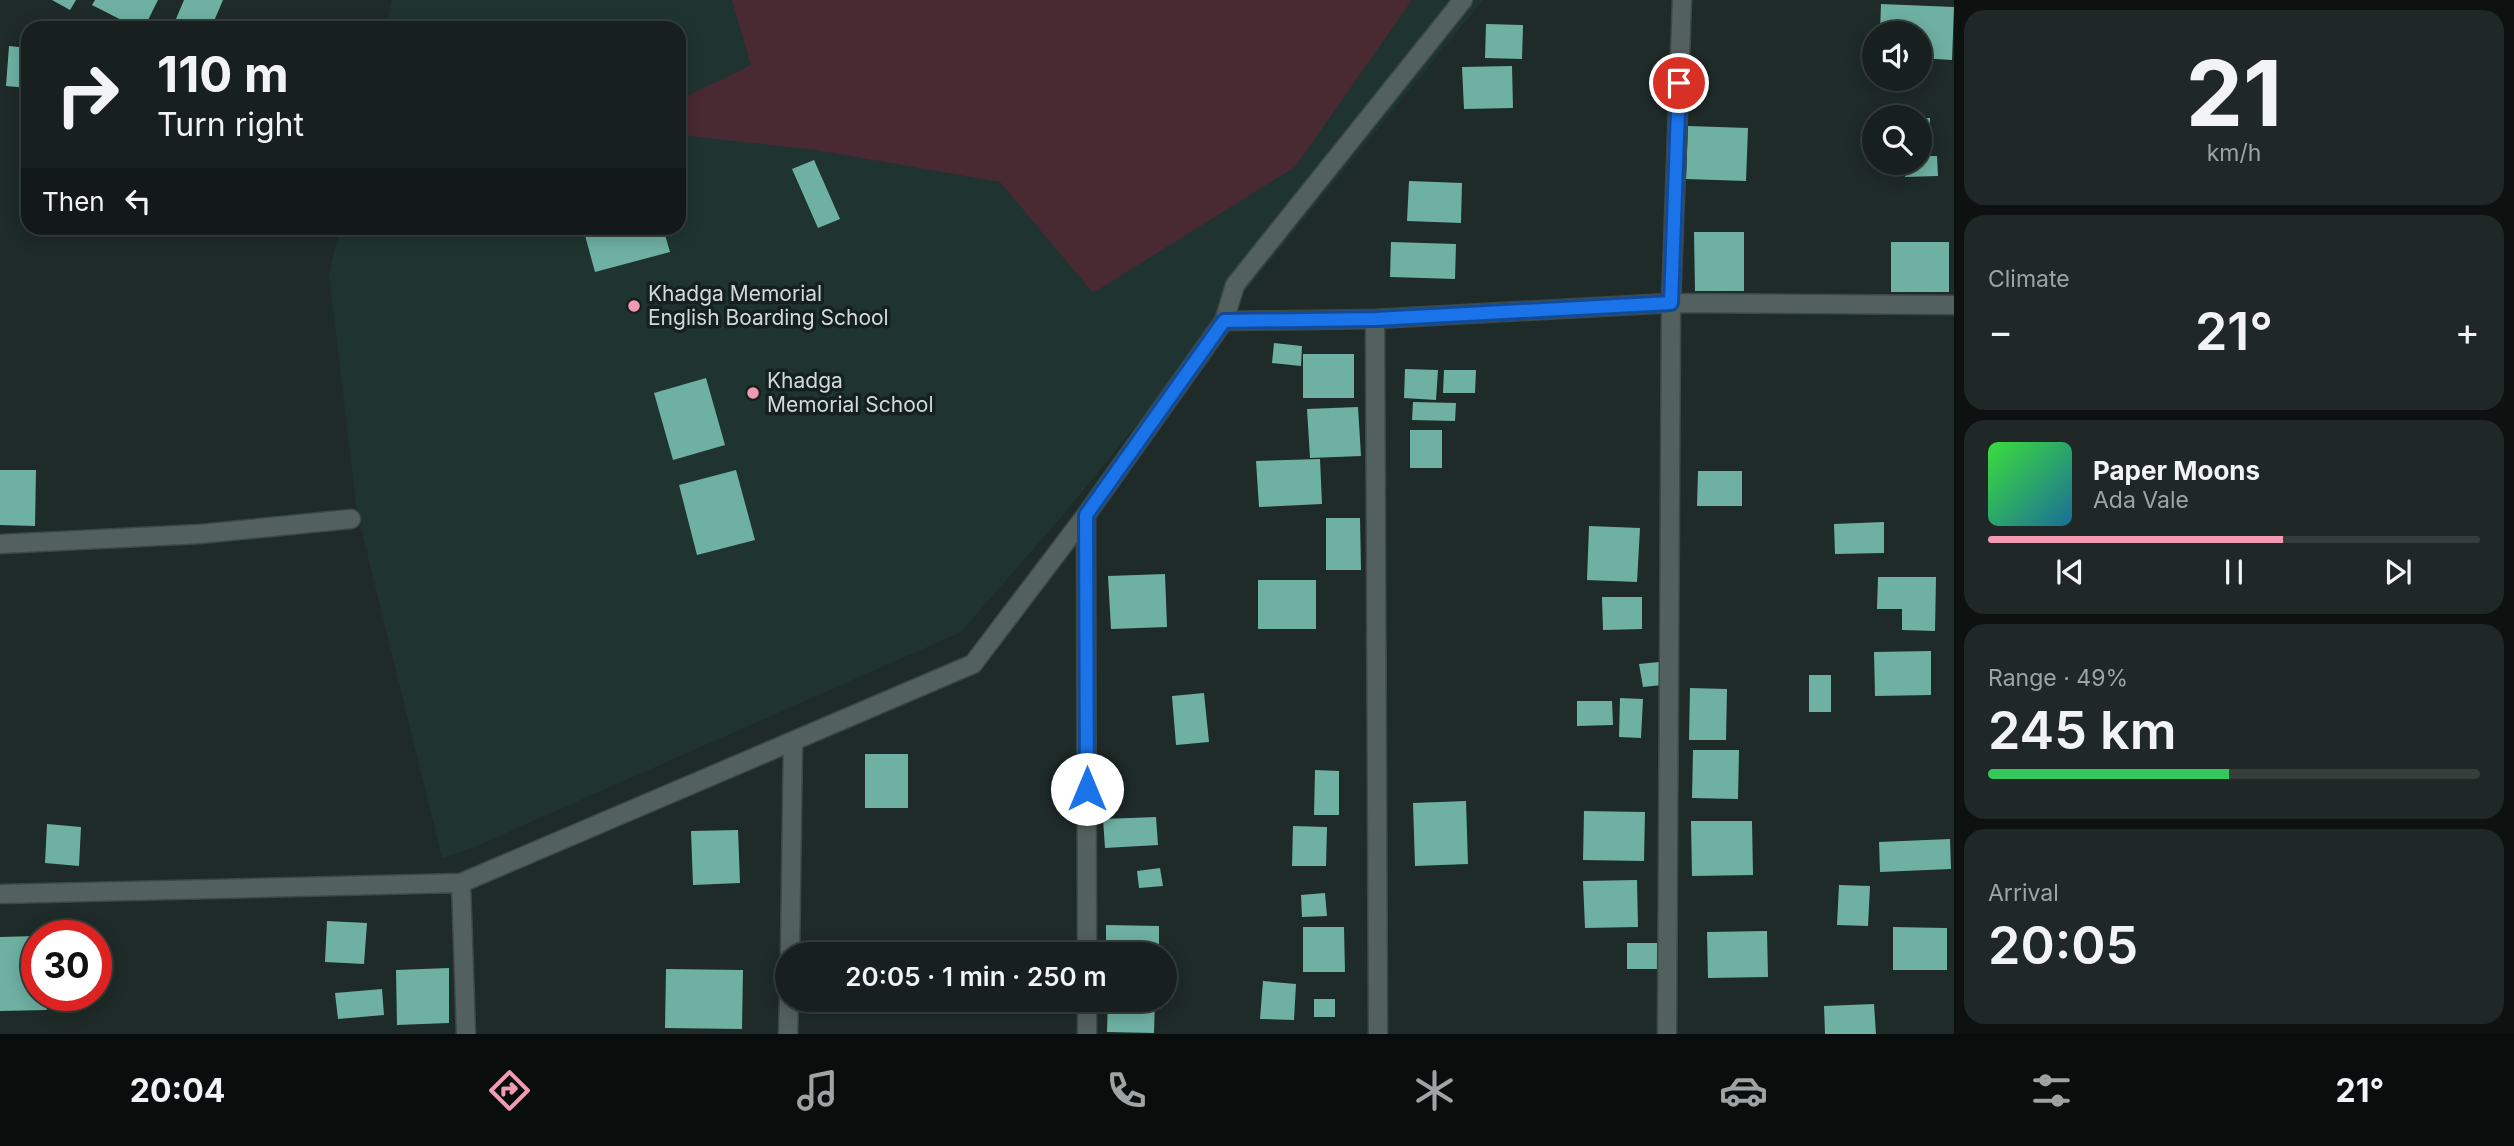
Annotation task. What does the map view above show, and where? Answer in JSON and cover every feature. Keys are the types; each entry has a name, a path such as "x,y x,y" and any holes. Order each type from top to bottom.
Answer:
{"street":[{"path":"0,894 461,883 973,664 1086,515 1224,321 1235,285 1463,0"},
{"path":"1667,1034 1671,303 1682,0"},
{"path":"1224,321 1376,319 1671,303 1954,305"},
{"path":"1376,319 1378,1034"},
{"path":"1086,515 1087,942"},
{"path":"0,544 200,534 351,519"},
{"path":"790,942 793,741"},
{"path":"461,883 466,1034"},
{"path":"788,1034 789,1012"},
{"path":"1087,1012 1087,1034"}],"shaded area":[{"name":"Khadga Memorial School","path":"392,0 1483,0 1063,515 961,632 472,848 442,858 357,512 329,274 338,235 686,235 686,21 388,21"},
{"path":"732,0 1412,0 1295,167 1093,293 1000,182 816,150 686,136 686,97 751,65"}],"building":[{"path":"52,0 76,0 70,10"},
{"path":"95,0 158,0 148,21 123,21 92,5"},
{"path":"184,0 223,0 214,21 175,21"},
{"path":"1881,4 1954,7 1952,60 1932,59 1932,21 1880,21"},
{"path":"1486,24 1523,25 1522,59 1485,58"},
{"path":"9,46 21,47 21,87 6,86"},
{"path":"1512,66 1513,108 1464,109 1462,67"},
{"path":"1688,126 1748,128 1746,181 1686,179"},
{"path":"1932,156 1937,156 1938,176 1905,177 1932,175"},
{"path":"814,160 840,219 818,228 792,169"},
{"path":"1409,181 1462,183 1461,223 1407,221"},
{"path":"1694,232 1744,232 1744,291 1695,291"},
{"path":"585,235 665,235 670,252 595,272"},
{"path":"1391,242 1456,244 1455,279 1390,277"},
{"path":"1891,242 1949,242 1949,292 1891,292"},
{"path":"1274,343 1302,346 1301,366 1272,363"},
{"path":"1303,354 1354,354 1354,398 1303,398"},
{"path":"1405,369 1438,370 1436,400 1404,398"},
{"path":"1444,370 1476,370 1475,393 1443,393"},
{"path":"706,378 725,445 673,460 654,393"},
{"path":"1413,402 1456,403 1455,421 1412,420"},
{"path":"1358,407 1361,456 1310,458 1307,409"},
{"path":"1410,430 1442,430 1442,468 1410,468"},
{"path":"1320,459 1322,504 1259,507 1256,461"},
{"path":"0,470 36,470 35,526 0,525"},
{"path":"736,470 755,540 697,555 679,485"},
{"path":"1698,471 1742,471 1742,506 1697,506"},
{"path":"1326,518 1360,518 1361,570 1326,570"},
{"path":"1884,522 1884,553 1835,554 1834,524"},
{"path":"1589,526 1640,528 1637,582 1587,580"},
{"path":"1165,574 1167,627 1111,629 1108,576"},
{"path":"1878,577 1936,577 1935,631 1902,630 1902,609 1877,609"},
{"path":"1258,580 1316,580 1316,629 1258,629"},
{"path":"1602,597 1642,597 1642,629 1603,630"},
{"path":"1931,651 1931,695 1875,696 1874,652"},
{"path":"1659,662 1662,685 1643,687 1639,664"},
{"path":"1809,675 1831,675 1831,712 1809,712"},
{"path":"1690,688 1727,689 1726,740 1689,740"},
{"path":"1204,693 1209,742 1176,745 1172,696"},
{"path":"1620,698 1643,699 1641,738 1619,737"},
{"path":"1577,701 1612,701 1613,725 1577,726"},
{"path":"1693,750 1739,750 1738,799 1692,798"},
{"path":"865,754 908,754 908,808 865,808"},
{"path":"1315,770 1339,771 1339,815 1314,815"},
{"path":"1466,801 1468,864 1415,866 1413,803"},
{"path":"1584,811 1645,812 1644,861 1583,860"},
{"path":"1156,817 1158,845 1105,848 1103,819"},
{"path":"1691,821 1752,821 1753,875 1692,876"},
{"path":"47,824 81,827 79,866 45,863"},
{"path":"1293,826 1327,827 1326,866 1292,866"},
{"path":"738,830 740,883 693,885 691,831"},
{"path":"1950,839 1951,869 1880,872 1879,842"},
{"path":"1160,868 1163,886 1139,888 1137,871"},
{"path":"1637,880 1638,927 1585,928 1583,881"},
{"path":"1839,885 1870,886 1868,926 1837,925"},
{"path":"1325,893 1327,916 1302,917 1301,895"},
{"path":"327,921 367,923 364,964 325,962"},
{"path":"1106,925 1159,926 1159,942 1106,942"},
{"path":"1303,927 1344,927 1345,972 1303,972"},
{"path":"1893,927 1947,928 1947,970 1893,970"},
{"path":"1767,931 1768,977 1708,978 1707,932"},
{"path":"21,936 21,1011 0,1011 0,937"},
{"path":"1627,943 1663,943 1663,969 1627,969"},
{"path":"449,968 449,1023 397,1025 396,970"},
{"path":"666,969 743,970 742,1029 665,1028"},
{"path":"1263,981 1296,984 1294,1020 1260,1019"},
{"path":"382,989 384,1015 338,1019 335,993"},
{"path":"1314,999 1335,999 1335,1017 1314,1017"},
{"path":"1874,1004 1876,1034 1825,1034 1824,1006"},
{"path":"1108,1012 1155,1012 1154,1033 1107,1032"}],"place":[{"name":"Khadga Memorial English Boarding School","path":"634,306"},
{"name":"Khadga Memorial School","path":"753,393"}],"route":[{"path":"1087,789 1086,515 1224,321 1376,319 1671,303 1679,83"}]}
